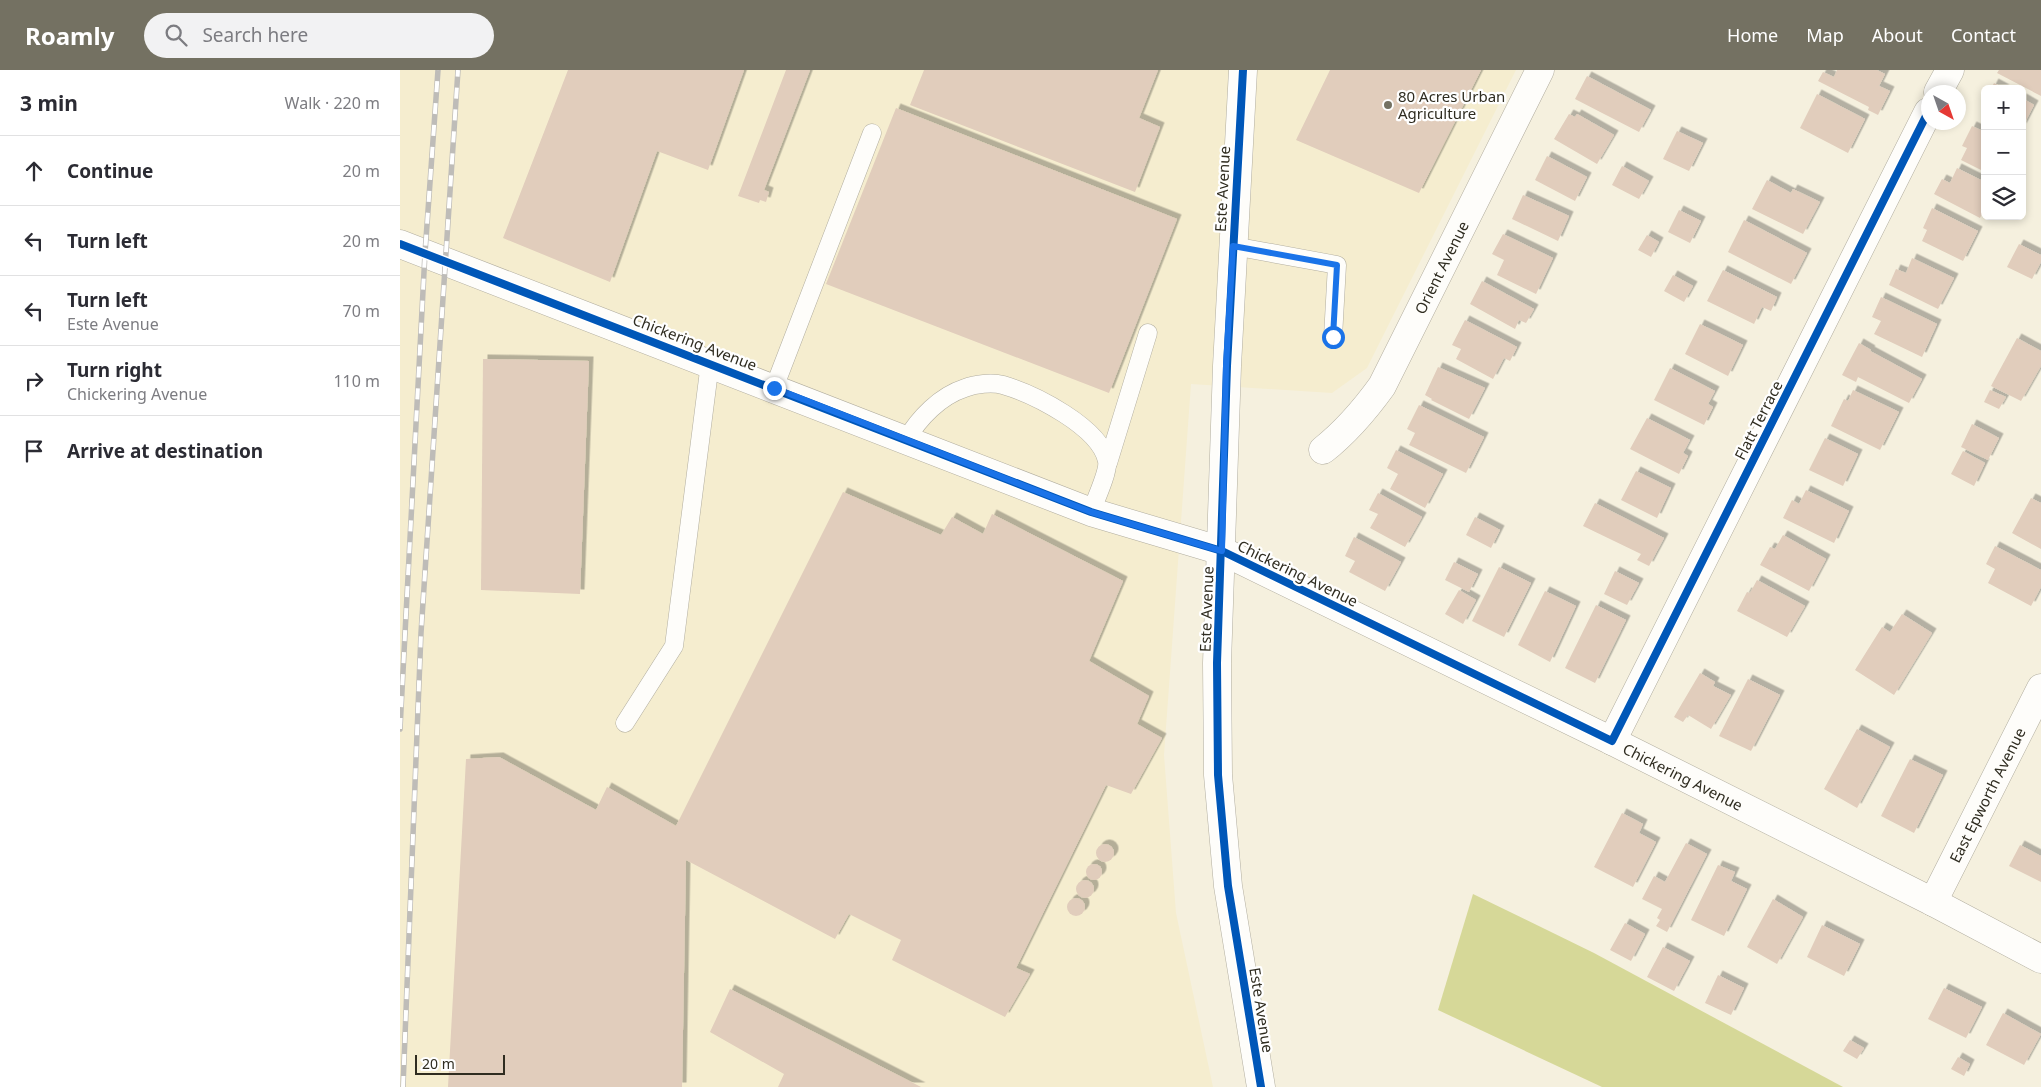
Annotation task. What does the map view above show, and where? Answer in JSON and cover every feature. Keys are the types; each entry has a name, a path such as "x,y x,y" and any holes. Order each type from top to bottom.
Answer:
{"street":[{"name":"Este Avenue","path":"1243,70 1226,366 1222,551 1217,663 1218,775 1228,886 1261,1087"},
{"name":"Orient Avenue","path":"1323,450 1362,415 1382,386 1540,70"},
{"path":"1942,85 1950,70"},
{"name":"Flatt Terrace","path":"1612,741 1921,126"},
{"name":"Chickering Avenue","path":"400,244 1091,512 1222,551 1612,741 1933,902 2041,959"},
{"name":"East Epworth Avenue","path":"1933,902 2041,688"}],"lane":[{"path":"774,388 872,133"},
{"path":"1233,246 1337,265 1333,337"},
{"path":"1091,512 1108,464 1148,333"},
{"path":"625,723 674,646 710,363"},
{"path":"906,440 918,420 936,405 964,388 985,384 1002,385 1054,408 1088,430 1103,448 1108,464"}],"shaded area":[{"path":"400,70 1516,70 1367,368 1332,393 1191,384 1164,755 1176,913 1213,1087 400,1087"}],"green space":[{"path":"1473,894 1594,953 1843,1087 1602,1087 1438,1010"}],"building":[{"path":"568,70 744,70 708,170 657,151 610,282 503,238"},
{"path":"786,70 810,70 764,190 769,192 766,202 760,200 759,203 738,196"},
{"path":"924,70 1158,70 1139,118 1160,127 1135,192 910,105"},
{"name":"80 Acres Urban Agriculture","path":"1330,70 1481,70 1419,193 1296,140"},
{"path":"1837,70 1877,70 1885,74 1879,86 1890,91 1878,115 1868,110 1869,107 1818,81 1823,72 1834,77"},
{"path":"1999,70 2041,70 2041,96 2026,88 2026,85 2020,85 1997,73"},
{"path":"1587,76 1651,110 1639,132 1575,99"},
{"path":"1817,94 1865,119 1848,153 1800,128"},
{"path":"2026,100 2034,105 2026,120"},
{"path":"896,108 1177,219 1109,393 826,284"},
{"path":"1569,114 1575,117 1577,114 1614,135 1597,164 1554,139"},
{"path":"1972,126 1981,130 1981,170 1961,160 1967,148 1962,146"},
{"path":"1677,131 1703,143 1689,171 1663,159"},
{"path":"1547,156 1587,177 1575,201 1535,180"},
{"path":"1622,166 1649,181 1639,199 1612,185"},
{"path":"1957,168 1981,180 1980,218 1934,194 1942,179 1950,183"},
{"path":"1767,180 1791,193 1793,189 1820,202 1803,234 1752,209"},
{"path":"1523,195 1569,216 1558,241 1512,219"},
{"path":"1932,208 1978,231 1963,261 1922,241 1927,230 1923,228"},
{"path":"1679,210 1701,221 1690,243 1668,232"},
{"path":"1744,220 1807,253 1791,284 1728,252"},
{"path":"1503,234 1553,258 1536,294 1497,275 1504,260 1492,254"},
{"path":"1647,235 1659,242 1651,257 1638,250"},
{"path":"2019,244 2041,255 2041,262 2032,279 2007,267"},
{"path":"1912,258 1954,278 1938,309 1889,285 1896,269 1906,273"},
{"path":"1723,270 1777,297 1771,311 1762,307 1754,324 1707,301"},
{"path":"1673,275 1693,286 1684,302 1664,291"},
{"path":"1482,281 1534,309 1526,323 1519,320 1515,329 1470,304"},
{"path":"1881,297 1937,324 1922,357 1874,334 1881,321 1872,317"},
{"path":"1465,320 1517,347 1510,361 1504,358 1493,379 1456,359 1461,349 1452,345"},
{"path":"1700,324 1743,345 1728,376 1685,354"},
{"path":"2017,338 2041,351 2041,366 2021,401 1991,386"},
{"path":"1859,343 1922,379 1909,403 1858,377 1856,382 1842,375"},
{"path":"483,359 589,361 580,594 481,590"},
{"path":"1438,367 1485,388 1469,419 1431,400 1425,395"},
{"path":"1670,368 1715,391 1708,404 1713,407 1704,425 1654,400"},
{"path":"1853,390 1899,412 1880,450 1831,426 1844,399 1848,401"},
{"path":"1990,390 2006,397 1999,409 1984,402"},
{"path":"1419,405 1484,437 1466,473 1409,445 1415,433 1407,429"},
{"path":"1647,418 1690,440 1683,453 1688,456 1679,474 1630,449"},
{"path":"1972,424 1999,438 1988,460 1961,447"},
{"path":"1825,438 1858,454 1843,486 1809,470"},
{"path":"1396,450 1443,474 1425,508 1390,489 1398,474 1387,468"},
{"path":"1963,451 1985,463 1974,486 1951,474"},
{"path":"1636,471 1671,488 1657,518 1621,500"},
{"path":"1806,490 1849,511 1834,543 1783,518 1792,500 1799,504"},
{"path":"843,492 941,535 952,517 983,534 992,514 1123,581 1089,661 1149,696 1137,724 1162,738 1131,794 1106,785 1016,968 1030,974 1005,1017 892,960 901,940 849,914 835,939 686,860 682,1087 448,1087 466,759 499,757 596,810 607,787 676,826"},
{"path":"1378,493 1422,517 1405,547 1370,528 1378,514 1369,510"},
{"path":"2031,498 2041,503 2041,549 2012,533"},
{"path":"1595,503 1664,538 1649,566 1637,560 1641,554 1583,526"},
{"path":"1475,517 1500,530 1491,548 1466,535"},
{"path":"1783,535 1826,559 1809,591 1760,565 1770,547 1775,549"},
{"path":"1354,537 1401,562 1385,591 1349,572 1355,561 1345,556"},
{"path":"1995,546 2041,570 2041,587 2031,606 1988,583 1995,569 1986,564"},
{"path":"1454,562 1478,574 1469,592 1445,580"},
{"path":"1499,567 1531,583 1504,637 1472,621"},
{"path":"1615,571 1639,583 1627,605 1604,594"},
{"path":"1757,580 1805,606 1787,637 1737,611 1747,592 1750,593"},
{"path":"1459,590 1476,600 1463,624 1445,614"},
{"path":"1545,591 1576,606 1550,662 1518,645"},
{"path":"1596,605 1626,620 1595,683 1565,668"},
{"path":"1902,614 1932,633 1894,695 1855,670 1882,627 1890,632"},
{"path":"1700,673 1715,682 1713,686 1731,695 1711,729 1688,715 1683,722 1674,717"},
{"path":"1748,679 1780,695 1751,751 1719,736"},
{"path":"1857,729 1890,747 1857,808 1824,789"},
{"path":"1910,759 1943,775 1914,833 1881,816"},
{"path":"1622,813 1643,824 1639,833 1656,842 1633,887 1594,867"},
{"path":"1686,843 1707,854 1667,932 1656,926 1660,920 1657,918 1662,909 1642,899 1654,876 1665,882"},
{"path":"1101,844 1109,844 1114,849 1112,860 1101,862 1096,857 1096,849"},
{"path":"2020,845 2041,856 2041,882 2009,866"},
{"path":"1091,864 1097,864 1102,869 1100,878 1091,880 1086,875 1086,869"},
{"path":"1718,865 1735,872 1731,881 1747,889 1724,936 1691,920"},
{"path":"1085,880 1091,883 1094,889 1091,895 1085,898 1079,895 1076,889 1079,883"},
{"path":"1072,898 1080,898 1085,903 1083,914 1072,916 1067,911 1067,903"},
{"path":"1773,899 1803,917 1777,964 1747,947"},
{"path":"1625,923 1645,934 1631,961 1610,950"},
{"path":"1822,925 1860,944 1844,976 1807,957"},
{"path":"1663,947 1690,961 1674,991 1647,977"},
{"path":"1718,975 1744,988 1731,1015 1705,1003"},
{"path":"1944,988 1982,1007 1966,1038 1928,1019"},
{"path":"730,989 921,1087 778,1087 784,1074 710,1032"},
{"path":"2003,1013 2041,1034 2024,1065 1986,1045"},
{"path":"1850,1040 1864,1048 1857,1059 1843,1051"},
{"path":"1958,1057 1970,1064 1964,1076 1951,1069"}],"railway":[{"path":"400,729 425,253 438,70"},
{"path":"403,1087 421,633 458,70"}],"cycle path":[{"path":"1243,70 1227,366 1217,663 1218,775 1228,886 1261,1087"},
{"path":"400,244 1091,512 1222,551 1612,741 1921,126"}],"place":[{"name":"80 Acres Urban Agriculture","path":"1388,105"}],"route":[{"path":"774,388 1091,512 1222,551 1226,366 1233,246 1337,265 1333,337"}]}
